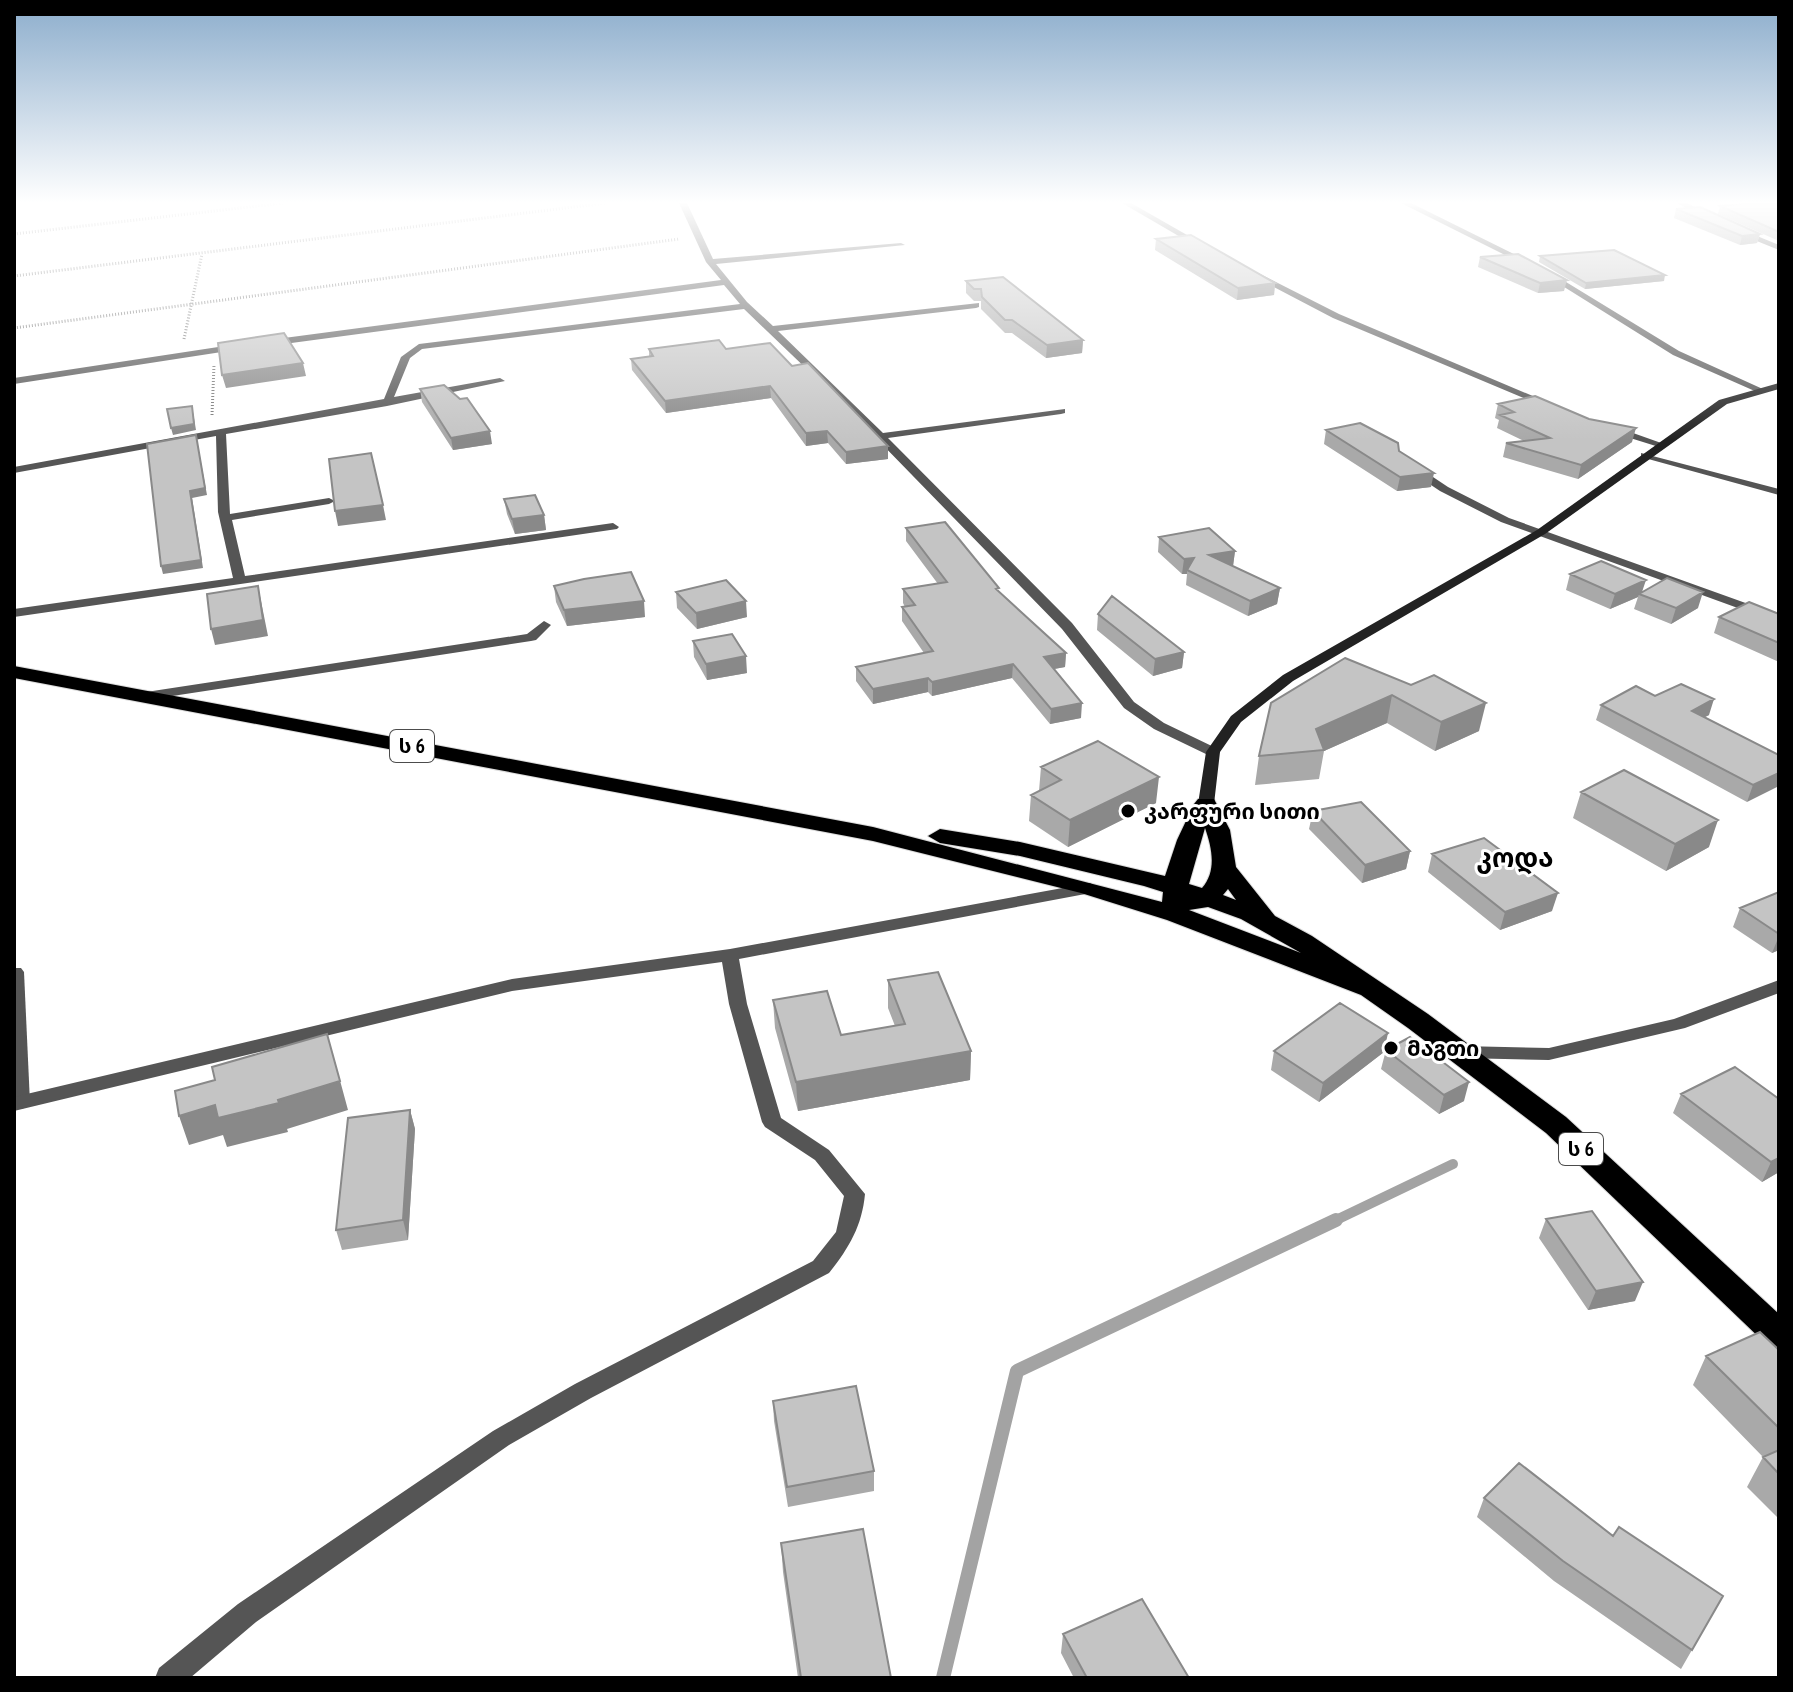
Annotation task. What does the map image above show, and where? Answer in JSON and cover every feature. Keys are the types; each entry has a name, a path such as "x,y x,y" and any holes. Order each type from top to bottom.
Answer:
{"highway":[{"name":"ს 6","path":"14,672 873,834 1090,888 1176,914 1365,987"},
{"path":"1206,804 1223,834 1225,870 1208,899 1176,914 1175,887 1180,877 1185,844 1206,804"},
{"name":"ს 6","path":"811,822 878,826 1020,849 1175,887 1268,922 1461,1052 1556,1125 1779,1335"},
{"path":"1225,870 1268,922"}],"street":[{"path":"258,344 726,282 1067,626 1129,705 1159,726 1213,752"},
{"path":"1271,282 1336,316 1558,408"},
{"path":"1562,282 1676,353 1760,390"},
{"path":"771,329 976,305"},
{"path":"387,403 406,357 419,347 747,306"},
{"path":"14,381 243,346"},
{"path":"14,470 500,381"},
{"path":"1206,804 1213,752 1236,719 1288,678 1541,532 1659,444 1723,402 1779,386"},
{"path":"881,436 1061,411"},
{"path":"1601,425 1659,444"},
{"path":"215,435 225,518 239,579"},
{"path":"1645,455 1779,492"},
{"path":"1402,461 1468,502 1505,520 1779,619"},
{"path":"225,518 329,501"},
{"path":"14,613 613,527"},
{"path":"146,696 531,637 544,625"},
{"path":"17,1103 512,985 730,955 1090,888"},
{"path":"169,1678 247,1613 437,1480 583,1391 821,1267 845,1238 852,1224 855,1194 822,1155 772,1122 738,1004 730,955"},
{"path":"1461,1052 1549,1054 1678,1024 1779,986"}],"lane":[{"path":"16,972 17,1103"}],"path":[{"path":"178,356 197,282"},
{"path":"14,328 352,282"},
{"path":"213,351 215,435"}],"building":[{"path":"967,282 1009,282 1083,340 1047,345 1012,320 1005,320 982,297 981,289 974,289"},
{"path":"1228,282 1275,283 1238,288"},
{"path":"284,333 303,363 222,375 218,343"},
{"path":"719,340 726,349 770,343 792,366 808,363 888,446 846,452 827,431 806,433 770,386 665,401 631,359 653,356 649,349"},
{"path":"444,385 460,399 467,398 490,431 451,438 420,389"},
{"path":"1535,396 1589,419 1636,428 1581,465 1506,443 1550,438 1500,415 1514,412 1498,404"},
{"path":"192,406 194,424 171,428 167,409"},
{"path":"1360,423 1398,443 1399,451 1434,473 1400,477 1326,430"},
{"path":"196,435 205,488 190,491 201,560 161,566 147,444"},
{"path":"371,453 383,505 335,511 329,459"},
{"path":"535,495 544,515 512,519 504,499"},
{"path":"945,522 999,588 996,589 1066,653 1044,657 1082,703 1051,709 1013,664 932,682 928,678 873,689 856,667 933,651 902,607 915,605 903,589 947,582 906,528"},
{"path":"1209,528 1235,551 1209,555 1280,588 1250,601 1187,570 1194,558 1184,559 1159,537"},
{"path":"1601,561 1646,580 1615,594 1570,574"},
{"path":"631,572 644,601 564,610 554,586 584,579"},
{"path":"1667,578 1703,592 1676,608 1639,594"},
{"path":"726,580 746,601 696,613 676,592"},
{"path":"258,586 263,620 211,629 207,594"},
{"path":"1112,596 1184,652 1155,659 1098,614"},
{"path":"1749,602 1779,614 1779,643 1719,617"},
{"path":"732,634 746,656 706,664 693,641"},
{"path":"1345,658 1411,685 1434,675 1486,703 1441,722 1392,695 1316,729 1324,750 1259,756 1271,703"},
{"path":"1681,684 1714,699 1692,711 1779,755 1779,773 1753,785 1601,705 1636,686 1655,696"},
{"path":"1098,741 1159,777 1070,820 1031,795 1061,780 1041,767"},
{"path":"1624,770 1718,820 1675,844 1581,792"},
{"path":"1361,802 1410,851 1365,865 1313,811"},
{"path":"1484,838 1558,893 1505,912 1432,854"},
{"path":"1779,892 1779,934 1740,908"},
{"path":"938,972 971,1051 796,1082 773,1000 827,991 841,1035 905,1024 888,980"},
{"path":"1340,1003 1388,1033 1323,1083 1274,1051"},
{"path":"327,1034 340,1081 278,1100 279,1103 218,1118 215,1105 179,1116 175,1091 215,1080 212,1067"},
{"path":"1410,1037 1469,1082 1444,1095 1386,1050"},
{"path":"1735,1067 1779,1099 1779,1158 1771,1162 1681,1094"},
{"path":"410,1110 403,1220 336,1230 348,1118"},
{"path":"1592,1211 1643,1282 1596,1291 1546,1219"},
{"path":"1760,1332 1779,1350 1779,1428 1706,1356"},
{"path":"856,1386 874,1471 787,1487 773,1401"},
{"path":"1779,1450 1779,1474 1763,1457"},
{"path":"1519,1463 1613,1536 1619,1527 1723,1596 1692,1650 1563,1561 1484,1498"},
{"path":"863,1529 891,1678 801,1678 781,1543"},
{"path":"1142,1599 1189,1678 1087,1678 1063,1634"}],"waterway":[{"path":"1332,1222 1453,1164"},
{"path":"943,1678 1017,1371 1336,1220"}],"place":[{"name":"კარფური სითი","path":"1128,811"},
{"name":"მაგთი","path":"1391,1048"}],"district":[{"name":"კოდა","path":"1515,857"}]}
